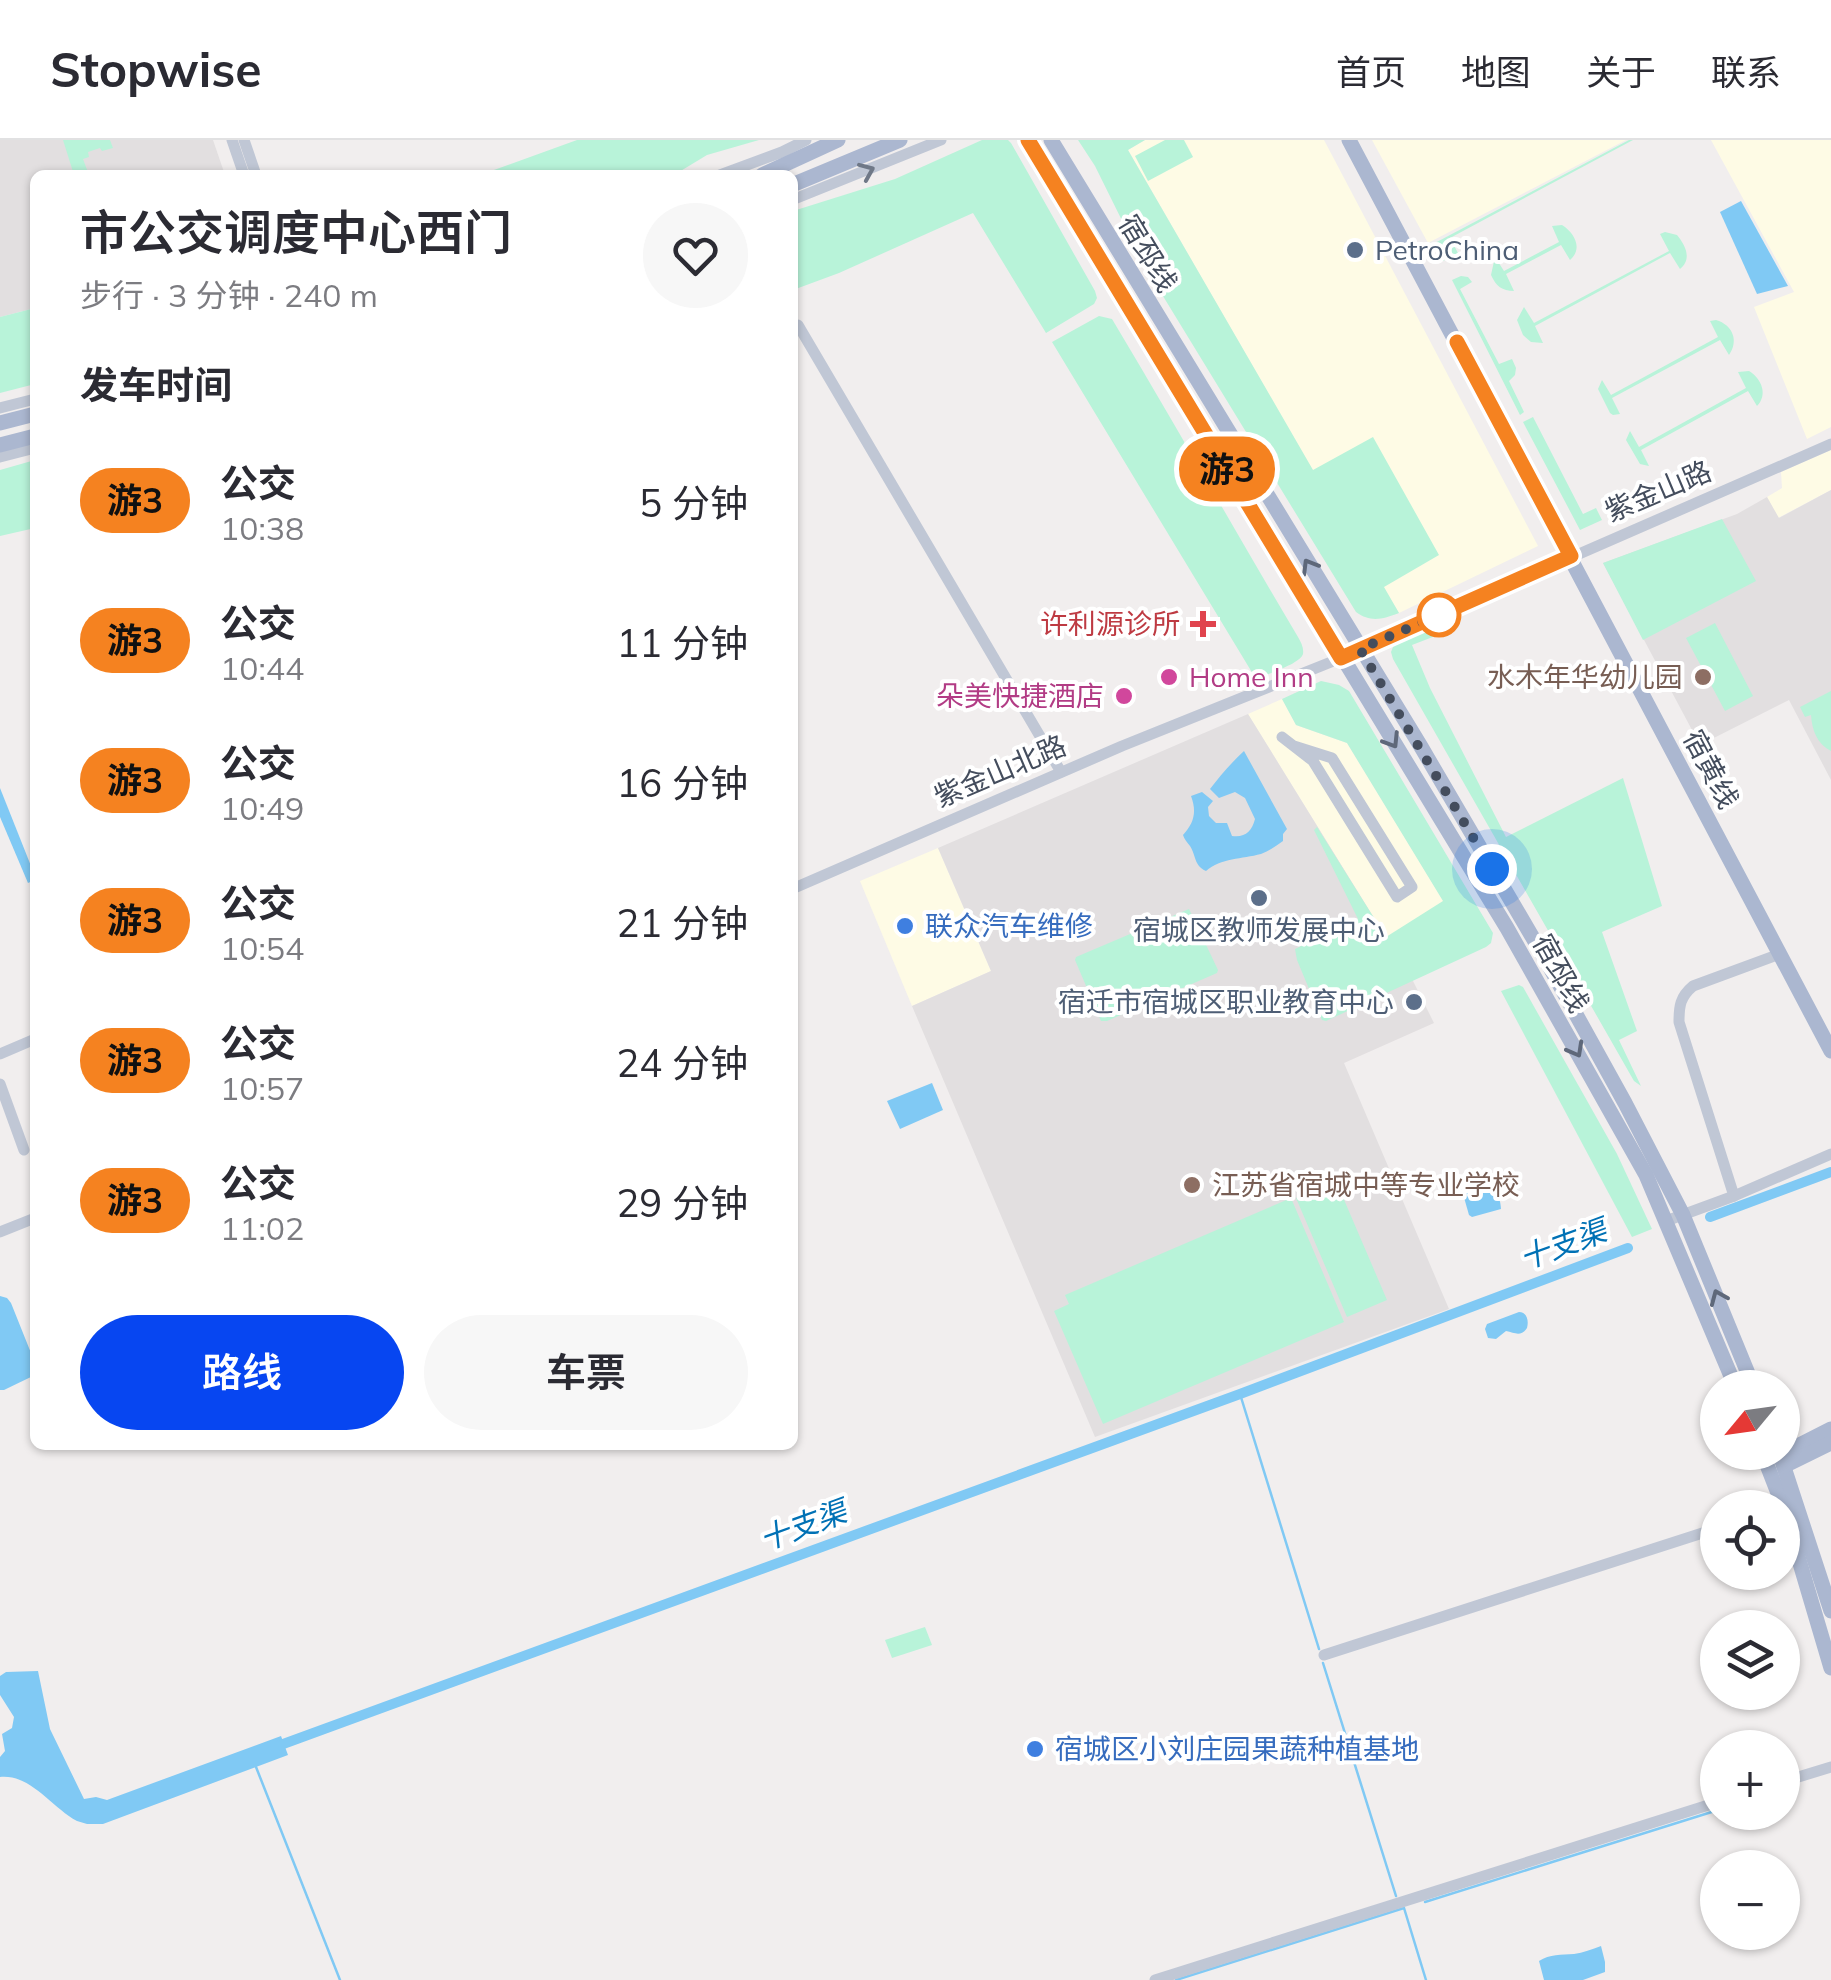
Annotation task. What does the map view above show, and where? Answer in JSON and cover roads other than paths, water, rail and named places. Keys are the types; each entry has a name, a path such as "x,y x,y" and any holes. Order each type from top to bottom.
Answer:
{"main road":[{"path":"773,170 838,140"},
{"path":"798,182 900,140"},
{"name":"宿邳线","path":"1028,140 1507,928 1646,1175 1728,1370"},
{"name":"宿邳线","path":"1052,140 1420,745 1547,962 1682,1215 1747,1370"},
{"name":"宿黄线","path":"1349,140 1831,1052"},
{"path":"0,423 30,415"},
{"path":"0,445 30,437"},
{"path":"1800,1447 1831,1429"},
{"path":"1800,1452 1831,1443"},
{"path":"1785,1470 1831,1611"},
{"path":"1800,1568 1831,1668"}],"street":[{"path":"232,140 242,170"},
{"path":"244,140 254,170"},
{"path":"733,170 806,140"},
{"path":"798,198 942,140"},
{"path":"798,325 1061,772"},
{"path":"0,408 30,400"},
{"name":"紫金山路","path":"1341,658 1831,444"},
{"path":"0,457 30,449"},
{"name":"紫金山北路","path":"798,887 1061,772 1341,658"},
{"path":"1282,736 1294,746 1314,761 1398,897 1412,887 1332,758 1294,746"},
{"path":"1734,1196 1679,1022 1679,1004 1693,986 1780,954"},
{"path":"0,1054 30,1040"},
{"path":"0,1084 24,1150"},
{"path":"1666,1222 1831,1154"},
{"path":"1,1227 30,1219"},
{"path":"1324,1655 1700,1534"},
{"path":"1800,1776 1831,1767"},
{"path":"1155,1980 1700,1808"}],"water":[{"path":"1741,201 1788,286 1757,294 1720,212"},
{"path":"1244,751 1287,829 1283,841 1267,851 1225,861 1206,871 1197,863 1183,835 1193,817 1191,796 1202,792 1213,801 1208,807 1209,816 1216,823 1227,823 1232,836 1247,833 1255,819 1245,798 1235,792 1219,798 1210,789"},
{"path":"0,788 30,863 30,882 28,883 0,817"},
{"path":"932,1083 943,1110 900,1129 887,1101"},
{"path":"1472,1175 1493,1185 1501,1209 1469,1215 1461,1187"},
{"path":"0,1296 11,1303 30,1350 30,1377 0,1390"},
{"path":"1519,1312 1527,1317 1525,1331 1506,1331 1496,1339 1488,1338 1487,1324"},
{"path":"38,1671 50,1729 84,1799 107,1800 281,1736 288,1755 103,1824 77,1821 31,1786 11,1777 0,1777 0,1757 5,1751 2,1734 12,1728 14,1717 0,1695 0,1676 6,1672"},
{"path":"1601,1946 1605,1972 1583,1980 1544,1980 1539,1961"}],"waterway":[{"name":"十支渠","path":"1710,1217 1831,1172"},
{"name":"十支渠","path":"275,1747 1628,1248"},
{"path":"1240,1394 1319,1649"},
{"path":"1323,1663 1396,1896"},
{"path":"256,1767 340,1980"},
{"path":"1425,1902 1700,1816"},
{"path":"1176,1980 1404,1908 1426,1980"}],"place":[{"name":"PetroChina","path":"1355,250"},
{"name":"许利源诊所","path":"1203,624"},
{"name":"Home Inn","path":"1169,677"},
{"name":"水木年华幼儿园","path":"1703,677"},
{"name":"朵美快捷酒店","path":"1124,696"},
{"name":"宿城区教师发展中心","path":"1259,898"},
{"name":"联众汽车维修","path":"905,926"},
{"name":"宿迁市宿城区职业教育中心","path":"1414,1002"},
{"name":"江苏省宿城中等专业学校","path":"1192,1185"},
{"name":"宿城区小刘庄园果蔬种植基地","path":"1035,1749"}]}
